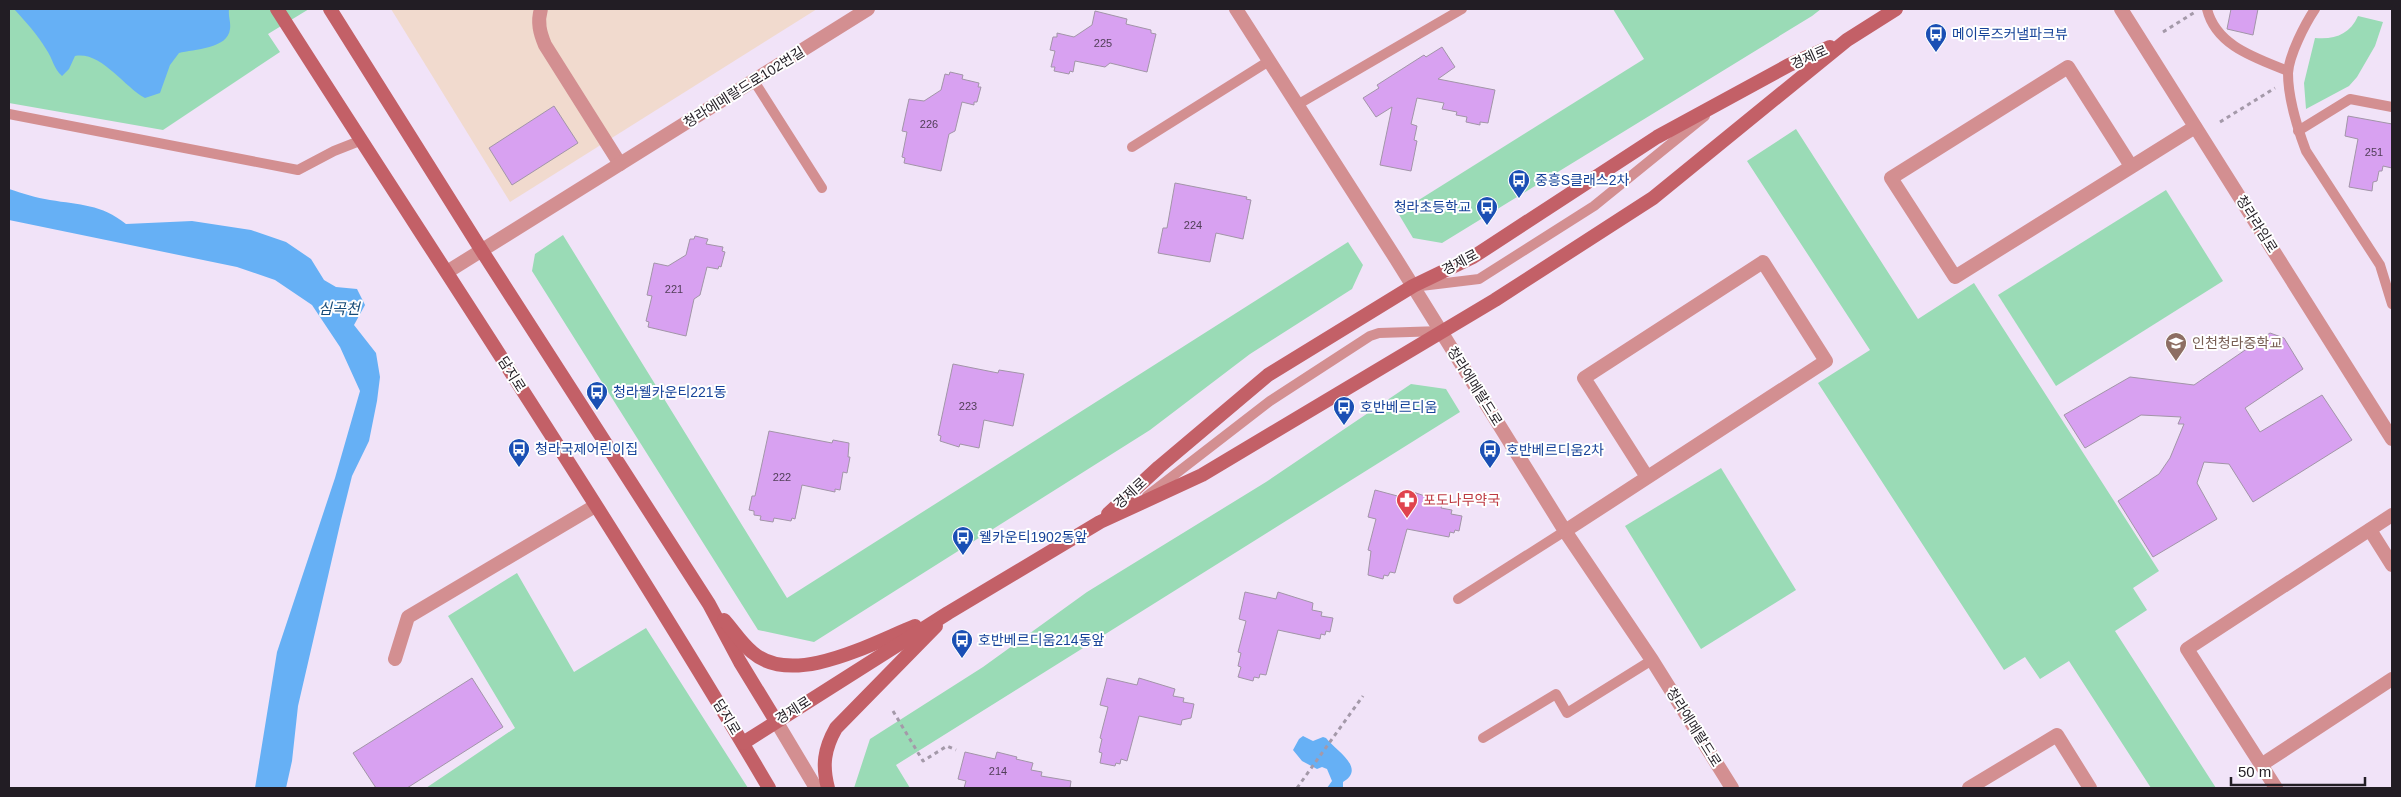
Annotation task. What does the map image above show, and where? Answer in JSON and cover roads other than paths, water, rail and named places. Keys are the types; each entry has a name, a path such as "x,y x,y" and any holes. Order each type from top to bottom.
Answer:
{"main road":[{"name":"담지로","path":"277,9 448,272 743,743 769,788"},
{"path":"330,9 482,251 709,604 740,662 776,721"},
{"name":"경제로","path":"743,743 948,613 1100,522 1202,475 1494,301 1653,198 1847,40 1896,9"},
{"name":"경제로","path":"1100,522 1159,466 1268,376 1413,286 1473,257 1657,137 1789,65 1847,40"},
{"path":"709,604 752,652 769,662 796,667 806,666 851,652 948,613"},
{"path":"828,788 824,772 826,745 836,728 902,663 948,613"}],"street":[{"path":"541,9 538,18 540,33 545,45 620,164"},
{"name":"청라에메랄드로102번길","path":"448,272 868,9"},
{"name":"청라에메랄드로","path":"1236,9 1413,286 1565,531 1652,660 1732,788"},
{"name":"청라라임로","path":"2121,9 2392,439"},
{"path":"2131,166 2068,67 1891,178 1955,277 2195,127"},
{"path":"1565,531 1826,361 1763,262 1584,378 1646,477"},
{"path":"395,659 408,617 595,506"},
{"path":"2276,788 2187,649 2392,515"},
{"path":"2370,530 2392,565"},
{"path":"2261,765 2392,679"},
{"path":"776,721 816,788"},
{"path":"1969,788 2057,735 2090,788"}],"lane":[{"path":"1297,105 1462,9"},
{"path":"2207,9 2210,21 2219,35 2236,48 2289,75"},
{"path":"2315,9 2303,27 2289,75 2298,131 2306,151 2380,266 2392,304"},
{"path":"1132,147 1269,61"},
{"path":"754,81 822,188"},
{"path":"2298,131 2350,99 2392,107"},
{"path":"1413,286 1479,279 1594,206 1726,100"},
{"path":"9,114 298,170 334,151 362,140"},
{"path":"1133,507 1270,401 1370,336 1378,333 1441,331"},
{"path":"1458,599 1565,531"},
{"path":"1483,738 1556,694 1567,713 1652,660"}],"water":[{"path":"14,9 229,9 230,29 228,36 217,44 179,53 170,65 160,93 145,98 103,64 85,56 75,56 69,69 62,76 39,38"},
{"name":"심곡천","path":"9,189 40,198 99,209 117,217 126,224 192,221 251,230 286,242 311,259 324,280 336,287 357,289 365,305 354,325 376,353 380,377 377,401 369,441 352,476 341,520 298,706 292,761 286,788 255,788 277,652 335,478 360,391 340,347 312,305 275,280 237,267 9,220"},
{"path":"1303,736 1313,741 1323,737 1326,738 1347,759 1352,771 1350,777 1343,782 1343,788 1327,788 1332,781 1327,769 1322,767 1317,769 1302,761 1293,750 1299,739"}],"place":[{"name":"메이루즈커낼파크뷰","path":"1936,53"},
{"name":"중흥S클래스2차","path":"1519,199"},
{"name":"청라초등학교","path":"1487,226"},
{"name":"인천청라중학교","path":"2176,362"},
{"name":"청라웰카운티221동","path":"597,411"},
{"name":"호반베르디움","path":"1344,426"},
{"name":"청라국제어린이집","path":"519,468"},
{"name":"호반베르디움2차","path":"1490,469"},
{"name":"포도나무약국","path":"1407,519"},
{"name":"웰카운티1902동앞","path":"963,556"},
{"name":"호반베르디움214동앞","path":"962,659"}]}
